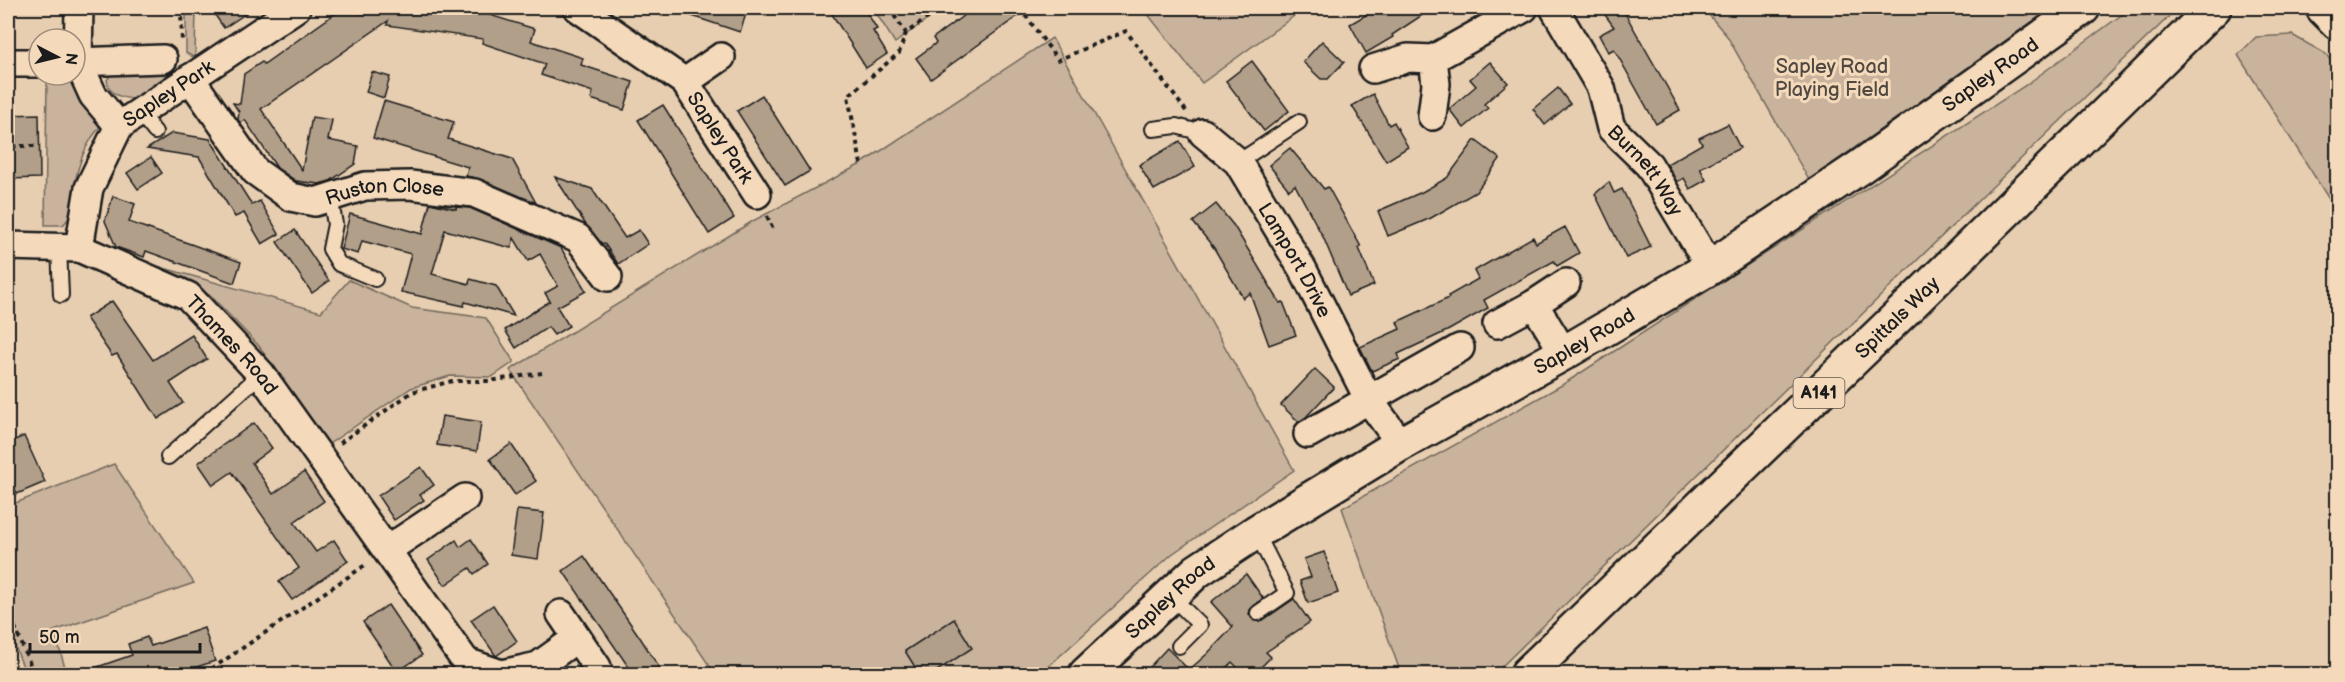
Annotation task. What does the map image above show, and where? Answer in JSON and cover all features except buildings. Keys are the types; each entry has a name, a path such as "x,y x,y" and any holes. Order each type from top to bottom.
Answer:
{"main road":[{"name":"Sapley Road","path":"1088,674 1197,571 1256,532 1399,445 1708,269 1860,167 2083,8"},
{"name":"Spittals Way","path":"1527,675 2214,8"},
{"path":"2323,8 2337,23"}],"street":[{"path":"78,8 78,27"},
{"name":"Sapley Park","path":"69,247 89,188 138,123 190,78 296,8"},
{"name":"Sapley Park","path":"578,8 685,82 757,194"},
{"path":"1373,69 1408,58 1433,59 1524,8"},
{"name":"Burnett Way","path":"1554,8 1601,88 1611,128 1649,165 1703,255 1708,269"},
{"name":"Sapley Park","path":"685,82 721,57"},
{"path":"87,62 163,59"},
{"path":"1432,116 1436,84 1433,59"},
{"path":"8,63 27,63"},
{"name":"Ruston Close","path":"190,78 255,171 291,197 315,202 365,186 410,185 474,193 578,238 608,277"},
{"path":"87,83 93,95 138,123"},
{"name":"Lamport Drive","path":"1203,133 1238,162 1303,270 1369,400 1399,445"},
{"name":"Thames Road","path":"8,246 69,247 188,296 261,374 387,550 457,668 501,675 538,666 577,638"},
{"path":"1497,324 1566,283"},
{"path":"1534,304 1564,353"},
{"path":"1308,434 1460,348"},
{"path":"387,550 465,498"},
{"path":"561,615 597,666"}],"lane":[{"path":"1238,162 1299,122"},
{"path":"1153,129 1176,126 1203,133"},
{"path":"330,198 335,224 330,249 339,264 375,279"},
{"path":"61,296 69,247"},
{"path":"168,457 261,374"},
{"path":"1256,532 1287,593 1258,613"},
{"path":"1171,596 1200,625 1179,646"}],"path":[{"path":"890,8 906,33"},
{"path":"861,164 848,96 899,53 906,33 943,8"},
{"path":"1020,8 1058,60 1126,31 1203,133"},
{"path":"12,146 35,146"},
{"path":"319,457 412,392 452,381 489,381 542,373"},
{"path":"204,675 387,550"},
{"path":"8,610 34,675"}],"green space":[{"path":"186,8 196,8 195,58 186,53"},
{"path":"873,8 942,8 895,43"},
{"path":"1143,8 1305,8 1202,83"},
{"name":"Sapley Road Playing Field","path":"1703,8 2053,8 1809,180 1727,36"},
{"path":"2131,8 2178,8 1494,674 1401,674 1342,508 1562,385 2026,85"},
{"path":"2292,35 2326,54 2337,70 2337,212 2238,55 2256,37"},
{"path":"1052,38 1294,470 1172,554 1040,674 715,674 510,370 753,221 861,164"},
{"path":"176,66 179,69 139,100 118,96 108,86 107,80 113,71"},
{"path":"47,87 77,87 98,119 99,128 81,159 70,217 63,225 45,225"},
{"path":"160,267 321,312 349,280 412,308 486,318 514,362 492,377 450,376 411,388 326,446 259,346 211,296"},
{"path":"114,464 194,583 54,631 67,674 26,674 8,629 8,506"}]}
